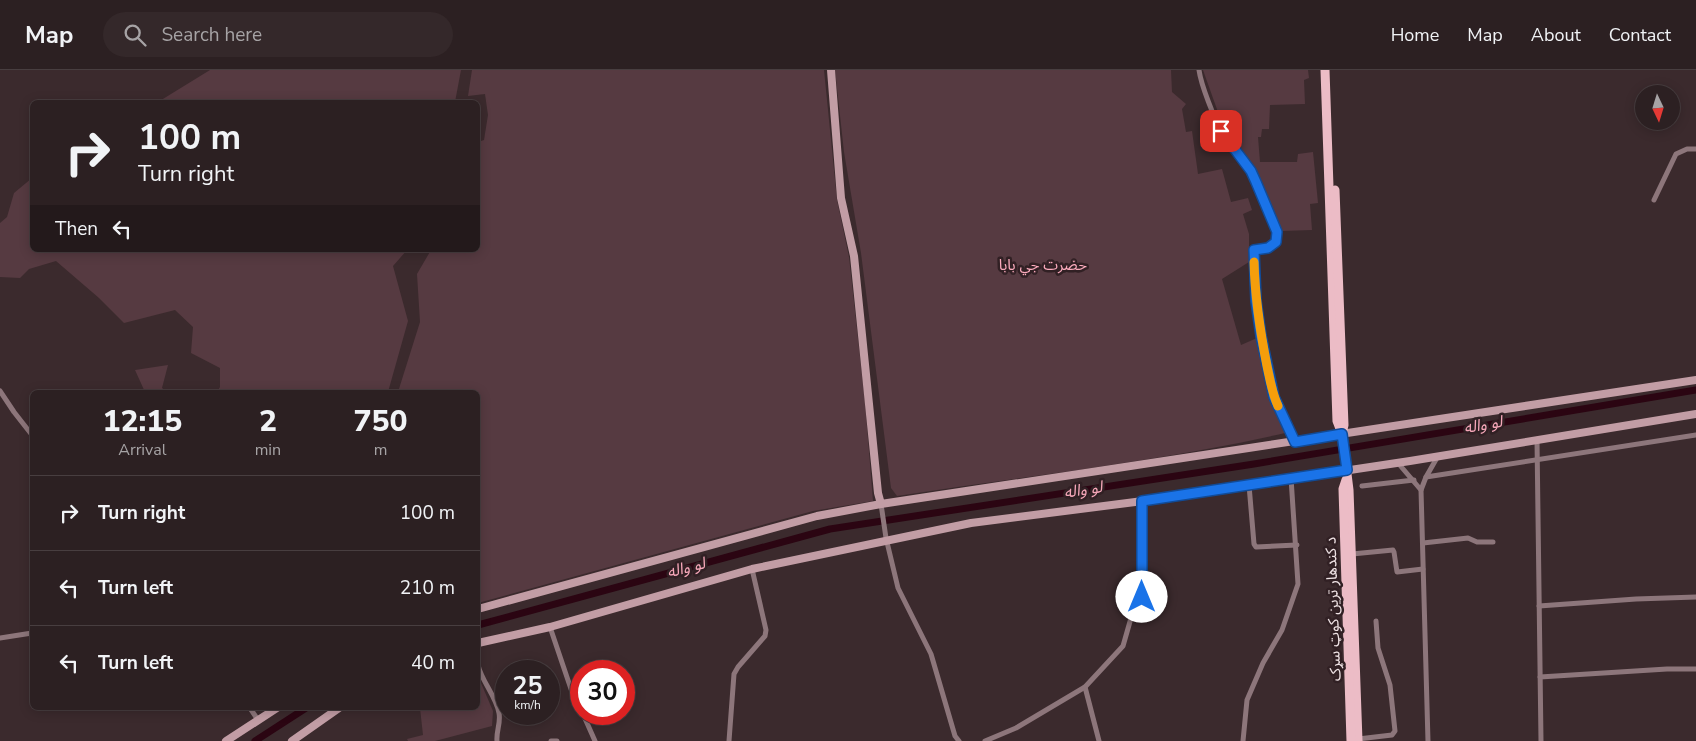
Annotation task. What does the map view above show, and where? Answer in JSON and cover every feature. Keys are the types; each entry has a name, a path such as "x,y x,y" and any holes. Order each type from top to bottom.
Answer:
{"main road":[{"path":"1325,70 1334,264"},
{"path":"1331,70 1337,421 1343,438 1347,469"},
{"name":"د کندهار ترين کوټ سړک","path":"1347,469 1352,554 1356,740"},
{"name":"د کندهار ترين کوټ سړک","path":"1347,469 1343,489 1356,740"}],"street":[{"path":"831,70 841,198 854,256 878,493 898,588 931,654 955,736 959,741"},
{"path":"1199,70 1200,80 1221,131 1251,171 1277,232 1276,242 1268,248 1254,250 1256,301 1261,336 1274,397 1295,442"},
{"path":"1654,200 1676,154 1687,149 1696,148"},
{"path":"480,607 817,516 882,508 1295,442 1343,438 1696,380"},
{"path":"0,391 30,432"},
{"path":"480,643 550,626 752,570 971,523 1142,501 1347,469 1398,463 1696,414"},
{"path":"1426,477 1696,435"},
{"path":"1536,440 1540,741"},
{"path":"1428,741 1421,490 1438,456"},
{"path":"1398,463 1421,490"},
{"path":"1243,741 1247,700 1263,663 1282,630 1298,584 1297,545 1291,478"},
{"path":"1362,486 1414,480"},
{"path":"1249,485 1254,544 1256,547 1297,545"},
{"path":"985,741 1016,728 1085,687 1123,646 1133,611 1142,597 1142,501"},
{"path":"1423,543 1468,538 1476,542 1493,542"},
{"path":"1352,554 1392,550 1394,552 1397,572 1423,569"},
{"path":"729,741 734,674 765,636 766,630 752,570"},
{"path":"1539,606 1696,597"},
{"path":"1356,740 1392,735 1395,731 1390,685 1378,648 1376,622"},
{"path":"550,626 570,686"},
{"path":"0,638 30,633"},
{"path":"1540,678 1696,669"},
{"path":"480,673 499,710 500,719 496,734 497,741"},
{"path":"1085,687 1099,741"},
{"path":"251,710 258,720"},
{"path":"226,741 275,710"},
{"path":"292,741 336,710"},
{"path":"588,725 596,741"},
{"path":"551,741 557,741"}],"green space":[{"path":"210,70 461,70 455,100 161,100"},
{"path":"472,70 824,70 837,200 849,257 865,402 873,501 813,511 480,602 480,390 399,390 420,322 417,274 430,252 480,252 480,141 484,140 488,115 485,94 468,96"},
{"name":"حضرت جي بابا","path":"835,70 1171,70 1172,92 1186,104 1182,109 1186,132 1192,131 1198,174 1222,169 1231,202 1248,198 1252,210 1243,214 1249,234 1249,262 1222,279 1241,345 1257,338 1270,399 1285,433 1140,460 897,496 891,488 861,253 844,152"},
{"path":"1203,70 1308,70 1309,78 1304,80 1305,104 1270,105 1269,129 1262,129 1261,137 1258,137 1260,162 1297,162 1298,154 1313,152 1318,203 1310,204 1312,230 1281,231 1253,169 1224,129"},
{"path":"30,180 30,252 405,252 393,266 408,321 389,390 218,390 220,387 220,368 191,353 193,327 175,310 124,323 99,298 56,261 29,269 20,278 0,277 0,223 7,217 14,193"},
{"path":"168,365 162,388 164,390 144,390 135,370"},
{"path":"480,681 493,711 492,726 435,741 408,741 407,739 423,735 420,710 480,710"}],"waterway":[{"name":"لو واله","path":"480,624 830,529 1254,464 1696,390"},
{"name":"لو واله","path":"255,741 303,710"}],"slow traffic":[{"path":"1254,262 1256,301 1261,336 1274,397 1278,406"}],"route":[{"path":"1142,597 1142,501 1347,470 1342,434 1295,442 1274,397 1261,336 1256,301 1254,250 1268,248 1276,242 1277,232 1251,171 1221,131"}]}
